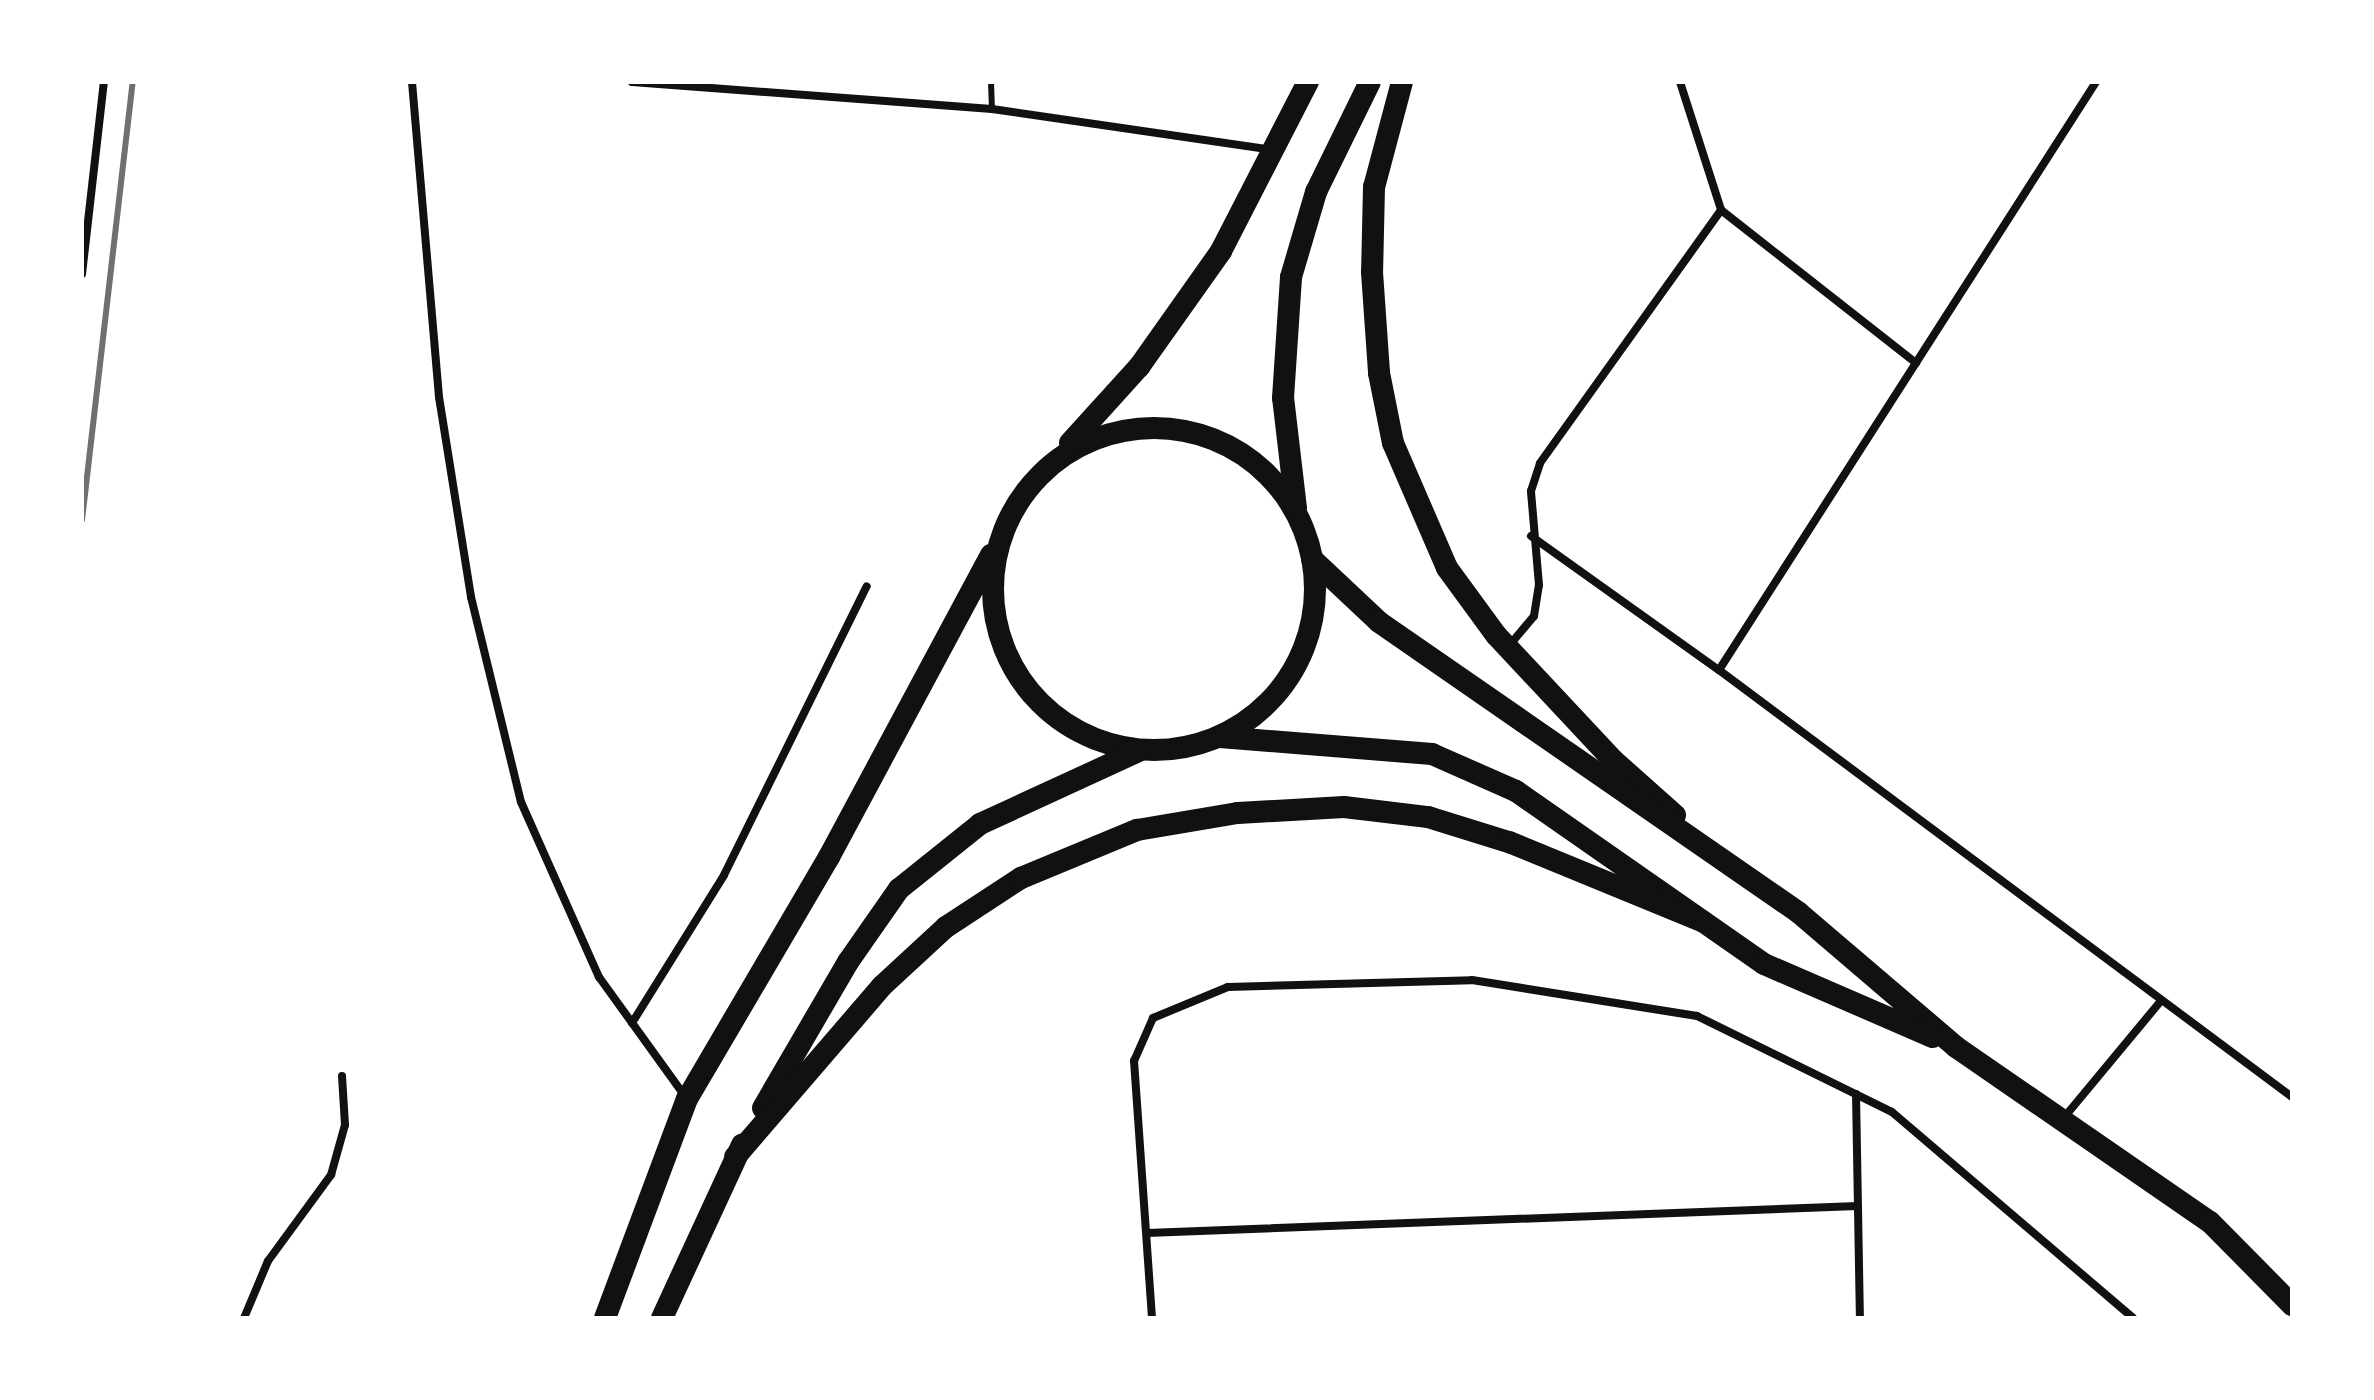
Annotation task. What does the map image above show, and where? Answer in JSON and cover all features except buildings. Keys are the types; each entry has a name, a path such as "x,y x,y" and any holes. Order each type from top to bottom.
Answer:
{"highway":[{"path":"605,1318 687,1099 829,857 1021,495 1149,354 1221,251 1308,82"},
{"path":"1001,536 992,585 998,633 1019,678 1051,714 1093,739 1141,750 1181,749 1220,737 1257,714 1293,670 1306,644 1314,602 1312,559 1296,513 1283,398 1291,277 1316,192 1370,82"},
{"path":"1402,82 1374,187 1372,272 1379,373 1393,443 1447,568 1508,647 1613,760 1732,867"},
{"path":"1053,461 1109,434 1140,426 1187,429 1231,446 1269,475 1296,513"},
{"path":"1312,559 1379,622 1798,912 1956,1047 2210,1222 2292,1305"},
{"path":"1220,737 1432,754 1516,791 1764,964 1956,1047"},
{"path":"662,1318 735,1157 848,962 899,889 980,824 1141,750"},
{"path":"735,1157 882,986 946,927 1021,878 1137,830 1238,813 1344,807 1428,817 1509,842 1702,921"}],"street":[{"path":"82,274 104,82"},
{"path":"412,82 439,397 471,597 521,802 599,977 687,1099"},
{"path":"632,82 992,109 1273,150"},
{"path":"1680,82 1721,210 1916,363"},
{"path":"1719,670 2096,82"},
{"path":"1508,647 1534,616 1539,585 1531,536 1531,491 1540,463 1721,210"},
{"path":"1531,536 1719,670 2160,1002 2292,1097"},
{"path":"632,1023 724,875 867,586"},
{"path":"1152,1318 1134,1061 1153,1018 1228,987 1472,980 1697,1016 1892,1112 2133,1318"},
{"path":"2061,1120 2160,1002"},
{"path":"244,1318 268,1261 331,1175 345,1125 342,1076"},
{"path":"1856,1094 1860,1318"},
{"path":"1147,1233 1857,1206"}],"lane":[{"path":"991,82 992,109"}],"railway":[{"path":"82,520 133,82"}]}
